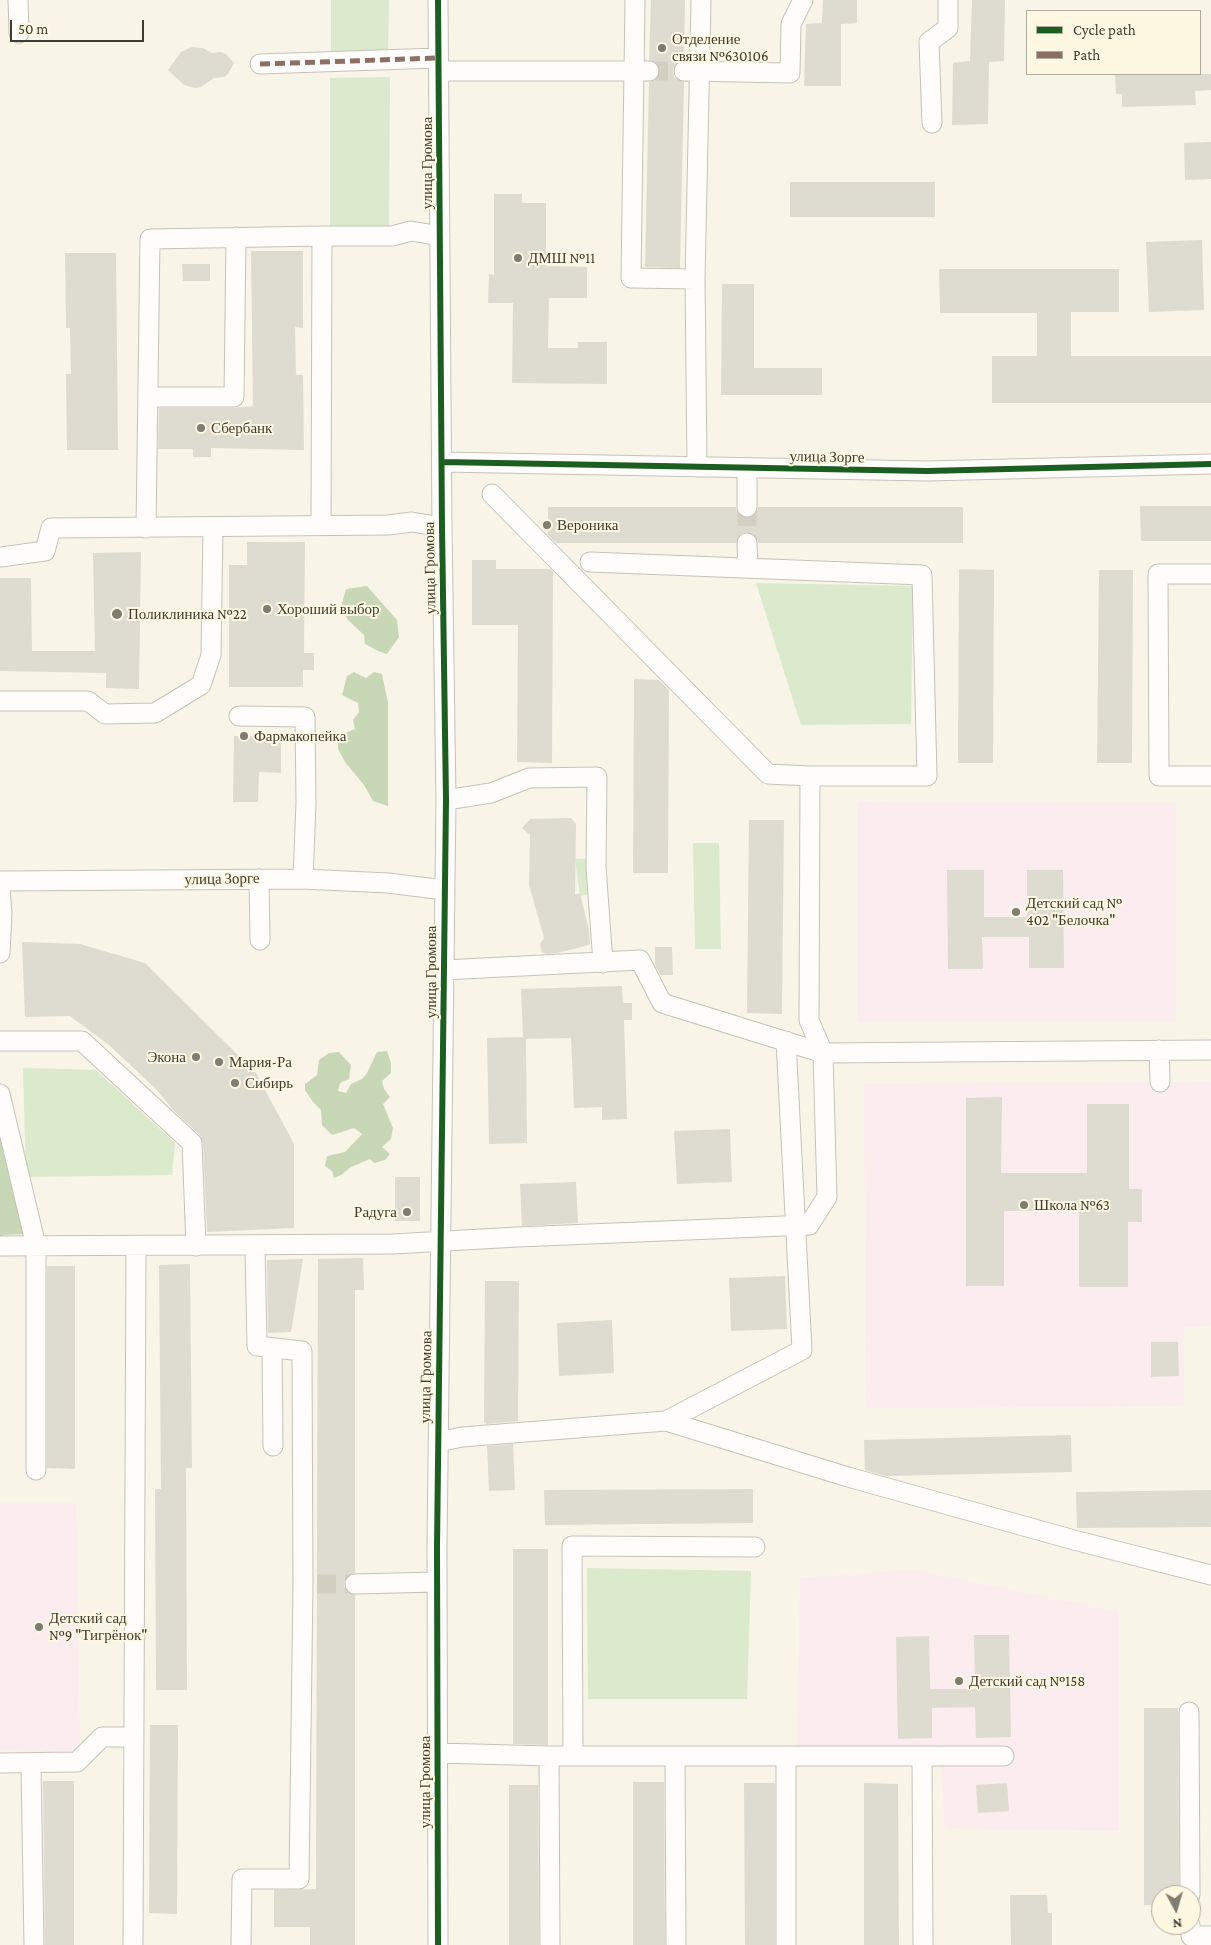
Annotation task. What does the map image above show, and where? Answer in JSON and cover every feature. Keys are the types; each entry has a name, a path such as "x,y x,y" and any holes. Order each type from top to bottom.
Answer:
{"street":[{"path":"18,0 19,33"},
{"name":"улица Громова","path":"438,0 446,800 437,1582 438,1945"},
{"path":"635,0 642,71 630,278 695,279"},
{"path":"698,467 692,72 702,0"},
{"path":"692,72 790,73 791,24 803,0"},
{"path":"932,123 929,42 948,28 948,0"},
{"path":"260,64 439,65 642,71"},
{"path":"146,528 150,239 392,236 411,231 440,236"},
{"path":"321,525 322,236"},
{"path":"148,397 234,397 236,238"},
{"name":"улица Зорге","path":"443,462 927,471 1211,464"},
{"path":"747,468 747,507"},
{"path":"492,494 768,774 927,776 922,575 590,562"},
{"path":"0,557 45,551 51,528 213,528 388,525 412,522 442,527"},
{"path":"0,701 88,701 105,714 155,713 201,685 211,655 213,528"},
{"path":"747,543 748,568"},
{"path":"1211,574 1158,574 1159,776 1211,776"},
{"path":"239,716 305,717 306,803 303,879"},
{"path":"0,1246 393,1244 440,1240 808,1225 827,1197 823,1053 809,1020 810,776"},
{"path":"446,800 491,793 530,778 598,777 596,867 602,963"},
{"path":"258,879 260,940"},
{"name":"улица Зорге","path":"0,881 303,879 388,883 444,890"},
{"path":"0,888 2,914 0,953"},
{"path":"444,970 640,960 662,1003 823,1053 1211,1050"},
{"path":"0,1041 82,1041 192,1143 196,1246"},
{"path":"666,1421 802,1350 786,1041"},
{"path":"1159,1050 1160,1082"},
{"path":"0,1094 36,1246 36,1470"},
{"path":"133,1945 136,1246"},
{"path":"241,1945 242,1879 299,1879 310,1584 302,1351 257,1346 255,1246"},
{"path":"272,1348 273,1446"},
{"path":"438,1442 462,1437 666,1421 792,1461 1074,1540 1211,1575"},
{"path":"574,1755 572,1546 755,1547"},
{"path":"355,1584 437,1582"},
{"path":"1189,1712 1190,1885"},
{"path":"0,1763 77,1762 102,1738 134,1737"},
{"path":"438,1754 549,1756 1004,1756"},
{"path":"549,1756 550,1945"},
{"path":"675,1756 676,1945"},
{"path":"786,1756 786,1945"},
{"path":"922,1756 923,1945"},
{"path":"31,1763 34,1945"},
{"path":"1190,1935 1211,1936"}],"shaded area":[{"name":"Детский сад № 402 \"Белочка\"","path":"857,802 1176,803 1176,1022 857,1022"},
{"name":"Школа №63","path":"1211,1082 1211,1326 1184,1327 1184,1406 866,1408 864,1084"},
{"name":"Детский сад №9 \"Тигрёнок\"","path":"0,1503 76,1503 80,1752 0,1751"},
{"name":"Детский сад №158","path":"915,1570 1119,1612 1119,1831 945,1828 940,1750 797,1752 800,1578"}],"green space":[{"path":"331,0 389,0 388,51 331,52"},
{"path":"390,77 389,229 330,229 330,78"},
{"path":"756,583 913,586 911,724 801,725"},
{"path":"367,586 397,620 399,637 387,654 365,644 364,635 347,619 342,603 346,589"},
{"path":"354,672 366,678 374,672 382,674 388,703 388,806 373,801 338,749 338,736 355,729 353,720 359,712 358,703 342,695 347,676"},
{"path":"693,843 719,843 721,949 695,949"},
{"path":"598,858 601,892 580,896 575,859"},
{"path":"387,1051 391,1063 391,1073 382,1081 384,1089 390,1097 383,1104 393,1128 391,1139 382,1147 390,1154 385,1160 374,1163 370,1159 351,1167 334,1178 332,1171 325,1166 327,1156 345,1152 362,1134 354,1128 332,1135 322,1125 321,1110 305,1090 305,1084 317,1075 319,1060 329,1053 339,1052 351,1065 349,1079 340,1083 338,1091 346,1093 351,1084 362,1079 367,1073 377,1052"},
{"path":"23,1068 96,1070 175,1143 172,1175 26,1177"},
{"path":"0,1120 27,1234 3,1235 3,1241 0,1241"},
{"path":"587,1568 751,1571 747,1699 588,1699"}],"building":[{"path":"651,0 685,0 684,60 678,61 673,70 674,77 684,82 680,268 645,267 649,82 655,80 660,71 658,65 649,60"},
{"path":"823,0 857,0 857,23 841,24 841,86 804,86 806,24 822,23"},
{"path":"972,0 1005,0 1004,61 989,62 988,124 952,125 953,63 970,61"},
{"path":"192,47 203,48 212,53 221,52 226,54 234,63 228,74 224,77 214,78 201,87 195,88 184,85 168,70 181,52"},
{"path":"1211,74 1211,90 1195,91 1196,105 1122,107 1122,94 1116,94 1115,75"},
{"path":"1211,142 1211,179 1185,180 1184,143"},
{"path":"790,182 935,182 935,217 790,217"},
{"name":"ДМШ №11","path":"494,194 522,194 522,203 546,203 546,266 587,267 587,298 549,298 548,348 578,348 578,342 607,342 607,384 512,383 513,303 488,303 489,274 494,275"},
{"path":"1202,240 1204,310 1149,312 1146,242"},
{"path":"251,251 303,251 303,328 295,327 296,375 303,375 304,450 211,448 211,457 193,457 193,449 158,449 159,408 234,408 253,406"},
{"path":"65,253 116,253 118,450 67,450 66,374 71,374 70,328 66,328"},
{"path":"182,264 210,264 210,281 183,281"},
{"path":"939,269 1119,269 1119,312 1071,312 1071,356 1211,356 1211,403 992,403 992,356 1037,356 1037,313 940,313"},
{"path":"722,284 754,284 754,368 822,368 822,395 721,395"},
{"path":"1140,506 1211,506 1211,541 1141,541"},
{"path":"548,507 736,507 737,512 741,516 747,518 756,513 758,507 963,507 963,543 758,543 756,537 747,532 741,534 736,543 556,543 548,535"},
{"name":"Хороший выбор","path":"247,542 305,542 304,653 314,653 314,670 303,670 303,687 229,687 229,565 247,565"},
{"name":"Поликлиника №22","path":"141,552 139,689 106,688 106,673 0,671 0,578 31,578 32,651 95,651 93,553"},
{"path":"472,560 496,560 496,569 550,569 553,572 552,763 517,762 518,625 472,625"},
{"path":"959,569 994,570 993,763 958,763"},
{"path":"1099,570 1133,570 1132,763 1097,763"},
{"path":"634,679 659,680 669,690 668,873 633,873"},
{"path":"234,736 281,736 281,773 259,772 258,802 233,802"},
{"path":"571,818 576,824 575,895 580,893 589,930 590,943 589,945 557,953 546,954 542,952 540,944 544,938 529,885 530,835 522,828 530,819"},
{"path":"749,820 784,820 782,1014 747,1013"},
{"path":"947,870 984,870 984,917 1027,917 1027,870 1063,870 1064,968 1029,968 1029,937 982,937 983,969 948,969"},
{"path":"22,942 80,944 145,963 256,1073 294,1144 294,1228 207,1232 203,1143 200,1135 174,1111 156,1089 109,1045 70,1016 25,1017"},
{"path":"655,947 672,947 673,975 660,975 655,965"},
{"path":"622,986 623,1003 632,1003 632,1020 624,1020 627,1119 602,1120 602,1107 574,1108 571,1038 526,1039 527,1143 489,1144 487,1038 523,1037 521,989"},
{"name":"Школа №63","path":"1002,1097 1001,1173 1087,1173 1087,1104 1129,1104 1129,1189 1142,1189 1142,1222 1128,1222 1128,1287 1079,1287 1079,1211 1004,1211 1004,1286 966,1286 966,1098"},
{"path":"730,1129 732,1182 677,1184 674,1131"},
{"path":"395,1177 420,1177 420,1221 395,1221"},
{"path":"576,1182 578,1223 522,1226 520,1184"},
{"path":"363,1258 364,1290 355,1290 355,1573 349,1575 344,1584 346,1590 355,1595 355,1945 310,1945 310,1927 274,1927 274,1890 316,1889 318,1259"},
{"path":"303,1259 291,1332 268,1333 267,1260"},
{"path":"190,1264 192,1468 186,1468 187,1690 156,1690 155,1489 161,1489 159,1265"},
{"path":"47,1266 75,1266 75,1469 47,1468"},
{"path":"785,1276 787,1329 731,1331 729,1278"},
{"path":"485,1281 519,1281 518,1421 486,1424 484,1422"},
{"path":"612,1320 614,1373 559,1376 557,1323"},
{"path":"1151,1342 1178,1342 1179,1376 1151,1377"},
{"path":"1071,1435 1072,1472 885,1476 865,1470 864,1440"},
{"path":"513,1444 515,1490 489,1491 487,1446"},
{"path":"753,1489 753,1523 545,1525 544,1490"},
{"path":"1211,1490 1211,1527 1077,1528 1076,1492"},
{"path":"513,1549 548,1549 548,1745 513,1744"},
{"path":"974,1635 1009,1635 1011,1737 976,1738 975,1707 932,1708 932,1738 898,1739 896,1637 929,1636 930,1689 975,1689"},
{"path":"1144,1708 1178,1708 1179,1885 1151,1885 1151,1905 1144,1905"},
{"path":"150,1725 178,1725 177,1914 149,1913"},
{"path":"43,1781 74,1781 74,1945 45,1945"},
{"path":"633,1782 664,1782 665,1945 633,1945"},
{"path":"744,1783 775,1783 775,1945 745,1945"},
{"path":"864,1783 898,1784 899,1945 864,1945"},
{"path":"1007,1783 1009,1811 978,1813 976,1785"},
{"path":"509,1785 538,1785 539,1945 509,1945"},
{"path":"1010,1895 1047,1895 1048,1913 1052,1913 1052,1945 1011,1945"}],"tunnel":[{"path":"649,71 684,71"},
{"path":"747,507 747,543"},
{"path":"317,1584 355,1584"}],"marked path":[{"path":"260,64 438,58"}],"cycle path":[{"path":"438,0 446,800 437,1546 438,1945"},
{"path":"443,462 927,471 1211,464"}],"place":[{"name":"Отделение связи №630106","path":"662,48"},
{"name":"ДМШ №11","path":"518,258"},
{"name":"Сбербанк","path":"201,428"},
{"name":"Вероника","path":"547,525"},
{"name":"Хороший выбор","path":"267,609"},
{"name":"Поликлиника №22","path":"117,614"},
{"name":"Фармакопейка","path":"244,736"},
{"name":"Детский сад № 402 \"Белочка\"","path":"1016,912"},
{"name":"Экона","path":"196,1057"},
{"name":"Мария-Ра","path":"219,1062"},
{"name":"Сибирь","path":"235,1083"},
{"name":"Школа №63","path":"1024,1205"},
{"name":"Радуга","path":"407,1212"},
{"name":"Детский сад №9 \"Тигрёнок\"","path":"39,1627"},
{"name":"Детский сад №158","path":"959,1681"}]}
